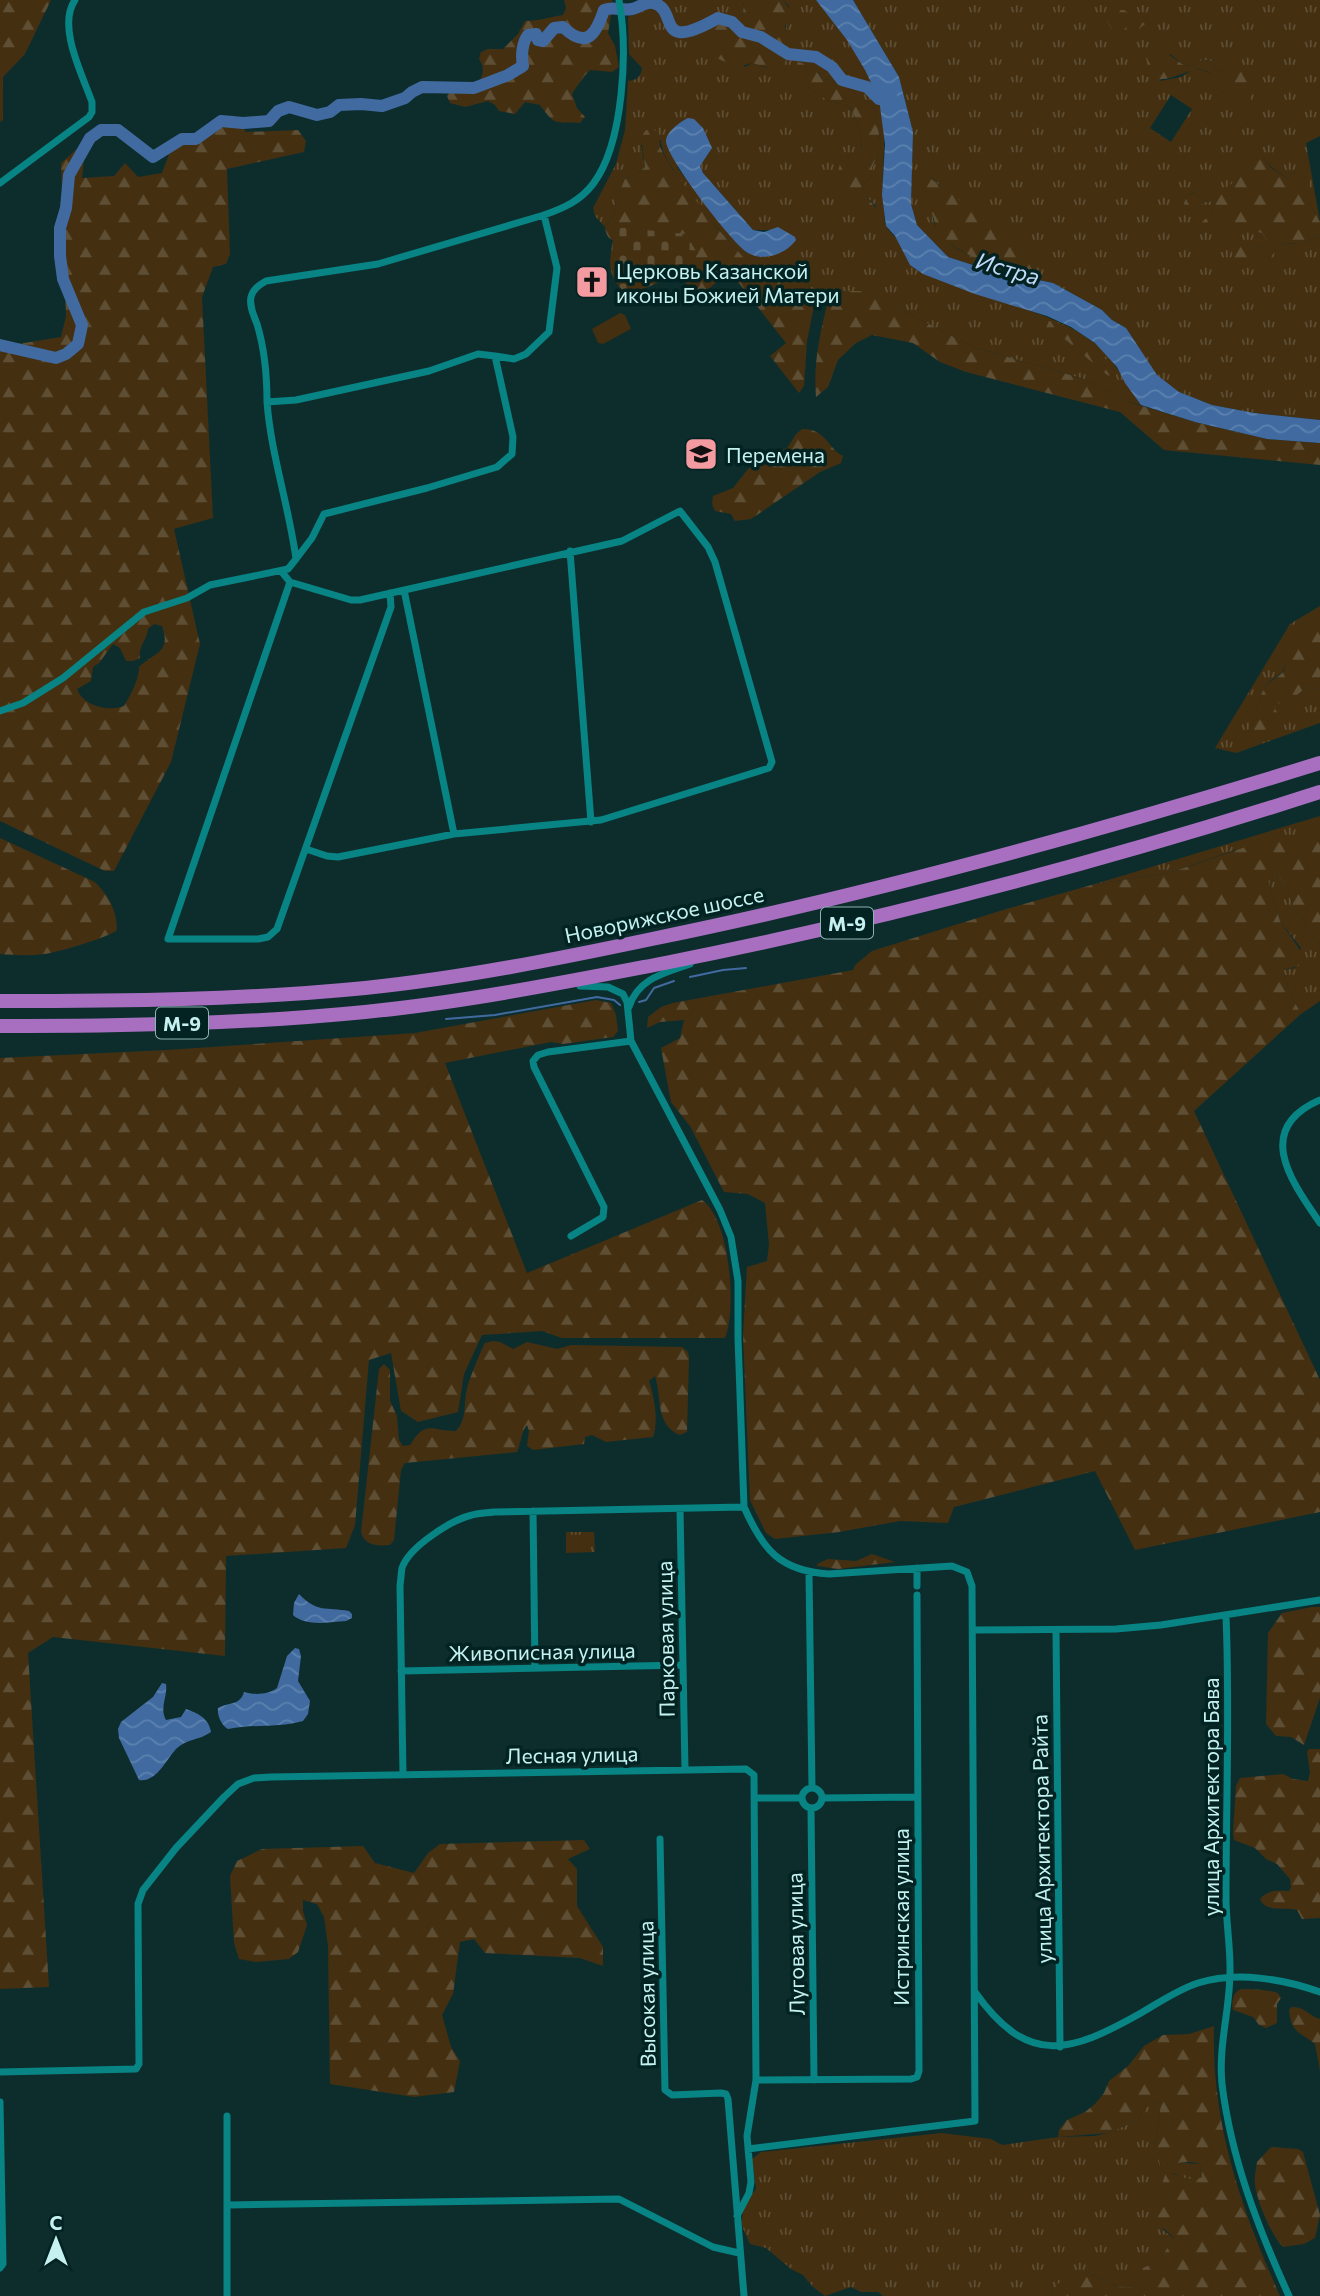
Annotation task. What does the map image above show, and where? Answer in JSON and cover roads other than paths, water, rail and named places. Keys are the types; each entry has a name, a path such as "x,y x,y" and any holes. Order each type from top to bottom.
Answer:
{"highway":[{"name":"Новорижское шоссе","path":"0,1000 163,1001 238,997 366,988 498,969 714,927 898,884 1146,817 1320,763"},
{"name":"М-9","path":"0,1026 162,1024 323,1015 424,1005 522,990 730,950 908,909 1220,824 1320,792"}],"street":[{"path":"0,183 89,117 92,112 92,102 68,31 68,13 75,0"},
{"path":"296,559 292,524 282,492 267,402 266,364 250,299 258,286 266,281 379,264 544,215 569,206 579,199 603,166 618,109 624,69 619,0"},
{"path":"267,402 296,400 429,371 478,354 514,359 526,354 549,332 557,268 544,215"},
{"path":"0,711 23,703 63,678 144,612 187,598 210,585 288,569 312,538 324,514 497,467 512,454 513,437 495,356"},
{"path":"281,571 289,582 351,600 622,541 680,511 708,547 715,562 772,762 769,768 591,822 454,834 338,857 306,849"},
{"path":"570,551 591,822"},
{"path":"289,582 168,939 258,939 268,937 277,929 391,607 390,593"},
{"path":"404,590 454,834"},
{"path":"628,1011 638,988 653,977 730,950"},
{"path":"522,990 589,985 608,986 623,993 631,1041 720,1210 736,1259 744,1507 765,1547 793,1568 809,1573 952,1566 967,1572 972,1586 975,2121 748,2149"},
{"path":"571,1236 603,1217 604,1207 533,1061 538,1055 548,1052 631,1041"},
{"path":"1320,1100 1297,1113 1289,1122 1282,1145 1287,1172 1317,1214 1320,1223"},
{"path":"403,1775 400,1585 403,1566 412,1552 453,1522 470,1515 533,1511 744,1507"},
{"name":"Парковая улица","path":"680,1509 685,1769"},
{"path":"533,1511 535,1668"},
{"path":"917,1568 917,1586"},
{"path":"809,1573 812,1788"},
{"name":"Истринская улица","path":"756,2080 911,2079 917,2077 919,2071 917,1595"},
{"path":"973,1630 1116,1629 1226,1616 1320,1600"},
{"name":"улица Архитектора Бава","path":"1226,1616 1229,1724 1226,1901 1230,1978 1221,2055 1226,2111 1248,2201 1289,2296"},
{"name":"улица Архитектора Райта","path":"1056,1630 1060,2047"},
{"name":"Живописная улица","path":"401,1671 683,1665"},
{"name":"Лесная улица","path":"0,2072 136,2069 139,2064 138,1904 143,1889 176,1848 238,1784 254,1778 750,1769 754,1775 754,1798"},
{"path":"812,1788 821,1793 822,1798"},
{"path":"812,1788 803,1793 806,1806 816,1807 822,1798"},
{"path":"822,1798 917,1797"},
{"path":"744,2296 737,2216 749,2193 751,2182 749,2117 756,2080 754,1798 802,1798"},
{"name":"Луговая улица","path":"811,1808 814,2080"},
{"name":"Высокая улица","path":"660,1839 665,2090 672,2095 726,2094 737,2216"},
{"path":"975,1992 991,2015 1012,2031 1036,2044 1060,2047 1105,2033 1171,1994 1230,1978 1281,1982 1320,1992"},
{"path":"0,2102 3,2264 0,2268"},
{"path":"227,2296 228,2116"},
{"path":"228,2205 619,2199 713,2247 739,2253"}],"water":[{"path":"816,0 853,0 899,77 913,132 911,204 917,225 948,257 982,268 1053,283 1102,310 1126,328 1157,375 1179,392 1212,405 1254,413 1320,420 1320,443 1267,439 1195,422 1141,405 1117,367 1095,343 1071,327 1047,316 975,294 923,274 910,265 895,236 886,226 882,195 885,144 879,99 847,40"},
{"path":"688,118 694,119 703,128 712,148 700,166 703,173 753,230 764,232 778,227 795,237 796,240 787,249 768,257 748,253 729,235 701,200 676,164 666,141 671,131"},
{"path":"299,1594 317,1607 349,1611 352,1618 318,1623 298,1619 293,1615 294,1603"},
{"path":"295,1648 299,1649 301,1656 298,1681 310,1701 308,1714 303,1721 228,1729 220,1720 218,1708 237,1702 244,1692 260,1694 277,1688 287,1656"},
{"path":"162,1683 166,1684 163,1711 166,1720 181,1717 186,1709 205,1720 211,1732 180,1746 156,1774 151,1778 139,1780 119,1738 118,1729 121,1722 153,1697"}],"waterway":[{"path":"0,345 56,358 78,344 82,325 63,279 60,228 66,208 69,175 90,138 101,130 118,130 153,157 182,139 196,139 221,121 269,121 278,111 289,107 317,115 330,112 339,105 382,106 405,98 422,87 474,88 523,66 524,42 528,35 536,34 538,40 543,41 554,28 563,27 571,34 584,38 594,32 604,10 632,9 650,3 661,7 671,27 676,31 698,28 718,18 732,22 742,32 761,37 788,54 816,57 832,67 842,80 867,87 879,99 891,96"},
{"path":"690,977 746,968"},
{"path":"639,1002 646,1000 654,988 674,981"},
{"path":"446,1019 495,1015 597,997 614,1000 620,1005"}],"place":[{"name":"Церковь Казанской иконы Божией Матери","path":"592,282"},
{"name":"Перемена","path":"701,454"}],"water label":[{"name":"Истра","path":"1008,268"}]}
